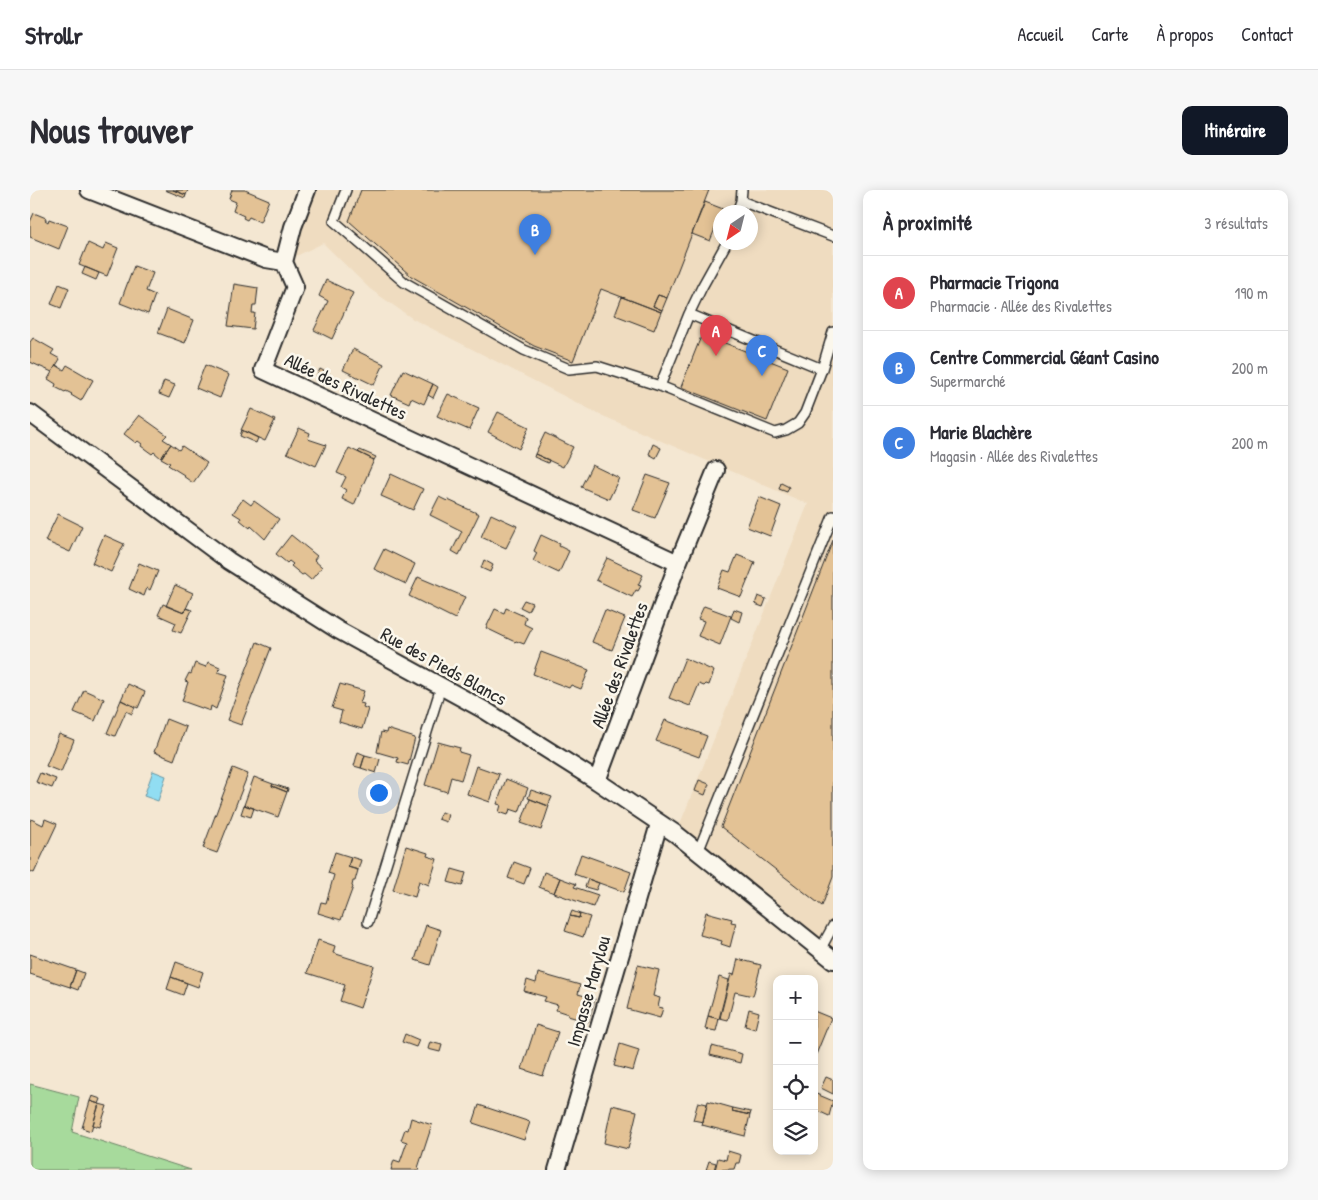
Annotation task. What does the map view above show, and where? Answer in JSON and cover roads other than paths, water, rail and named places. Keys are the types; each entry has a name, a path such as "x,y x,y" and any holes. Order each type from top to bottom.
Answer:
{"street":[{"path":"89,190 112,194 266,259 284,262 293,227 307,190"},
{"name":"Allée des Rivalettes","path":"284,262 295,286 263,370 678,563"},
{"name":"Rue des Pieds Blancs","path":"30,414 229,561 338,630 486,711 597,781 676,834 833,960"},
{"name":"Allée des Rivalettes","path":"597,781 678,563 716,470"},
{"name":"Impasse Marylou","path":"557,1170 659,824"}],"lane":[{"path":"346,190 334,221 404,282 524,350 569,369 597,366 660,386 775,433 786,430 798,422 805,413 822,369 833,332"},
{"path":"740,205 742,190"},
{"path":"741,201 833,236"},
{"path":"660,386 688,314 723,250"},
{"path":"688,314 822,369"},
{"path":"698,852 833,516"},
{"path":"368,922 441,687"},
{"path":"820,950 833,926"}],"water":[{"path":"153,771 166,776 158,801 144,796"}],"place":[{"name":"Centre Commercial Géant Casino","path":"535,255"},
{"name":"Pharmacie Trigona","path":"716,356"},
{"name":"Marie Blachère","path":"762,376"}]}
